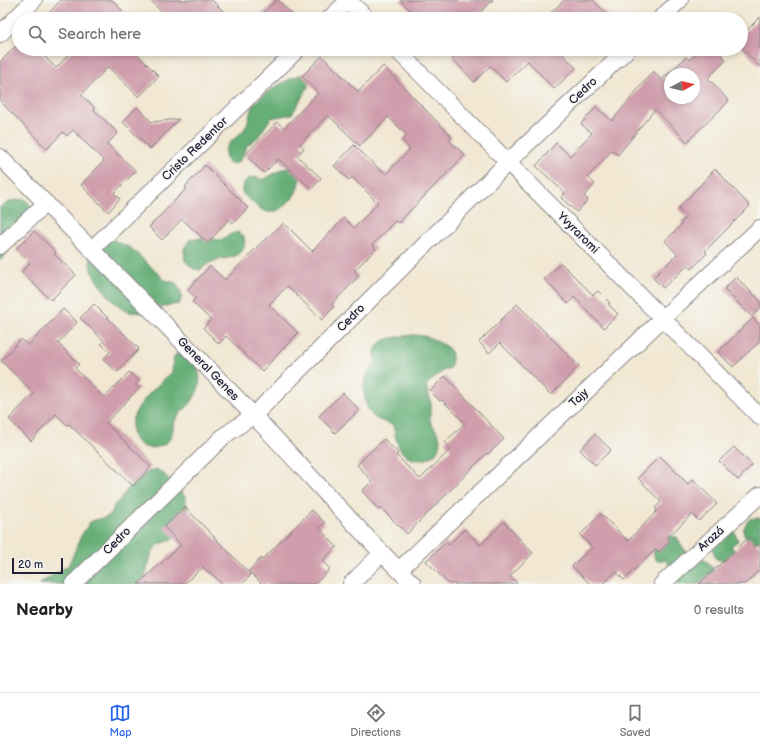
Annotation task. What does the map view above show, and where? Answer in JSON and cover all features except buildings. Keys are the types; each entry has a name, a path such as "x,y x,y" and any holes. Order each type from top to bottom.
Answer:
{"street":[{"path":"22,12 34,0"},
{"path":"336,12 348,0 360,12"},
{"path":"667,12 680,0"},
{"path":"0,34 12,22"},
{"name":"Cristo Redentor","path":"92,250 291,56"},
{"name":"Yvyraromi","path":"403,56 760,417"},
{"name":"Cedro","path":"73,584 224,436 254,415 508,162 621,56"},
{"name":"General Genes","path":"0,157 254,415 382,553 413,584"},
{"path":"0,246 46,203"},
{"name":"Tajy","path":"399,570 663,318 760,228"},
{"name":"Arazá","path":"662,584 760,495"},
{"path":"351,584 382,553"}],"green space":[{"path":"303,74 308,80 308,87 292,114 271,118 258,137 247,146 240,160 235,164 228,163 225,157 225,151 229,143 245,128 255,102 275,87"},
{"path":"290,168 300,177 295,194 292,199 282,208 273,212 265,211 256,206 243,193 243,185 249,178 256,177 263,180 282,169"},
{"path":"25,199 34,210 12,237 8,251 0,261 0,207 11,201"},
{"path":"238,232 244,236 244,244 243,249 236,256 212,262 200,270 193,269 185,261 184,249 190,239 201,238 221,240"},
{"path":"109,238 131,248 165,280 176,283 182,297 179,304 165,306 145,313 130,312 123,309 112,300 91,271 90,264 92,250"},
{"path":"412,335 430,338 448,347 452,356 450,368 443,371 426,385 431,402 430,421 438,434 440,442 435,454 424,460 411,459 401,451 393,425 373,416 366,403 364,392 367,375 375,365 375,352 380,343 390,338"},
{"path":"179,352 193,359 199,371 200,380 197,393 176,419 171,438 165,444 154,448 143,446 138,443 132,434 132,424 135,414 148,395 172,372 174,356"},
{"path":"156,469 163,473 185,496 188,511 179,533 173,539 158,545 152,552 143,584 39,584 69,565 81,536 90,522 105,518 112,513 114,505 120,500 129,487 148,472"},
{"path":"760,518 760,541 754,543 746,538 744,527 750,519"},
{"path":"730,531 734,531 738,541 732,545 732,548 736,554 724,560 716,559 712,547"},
{"path":"669,536 677,537 688,553 710,564 715,574 711,584 679,584 671,574 669,565 665,560 657,561 654,549 662,540"}]}
